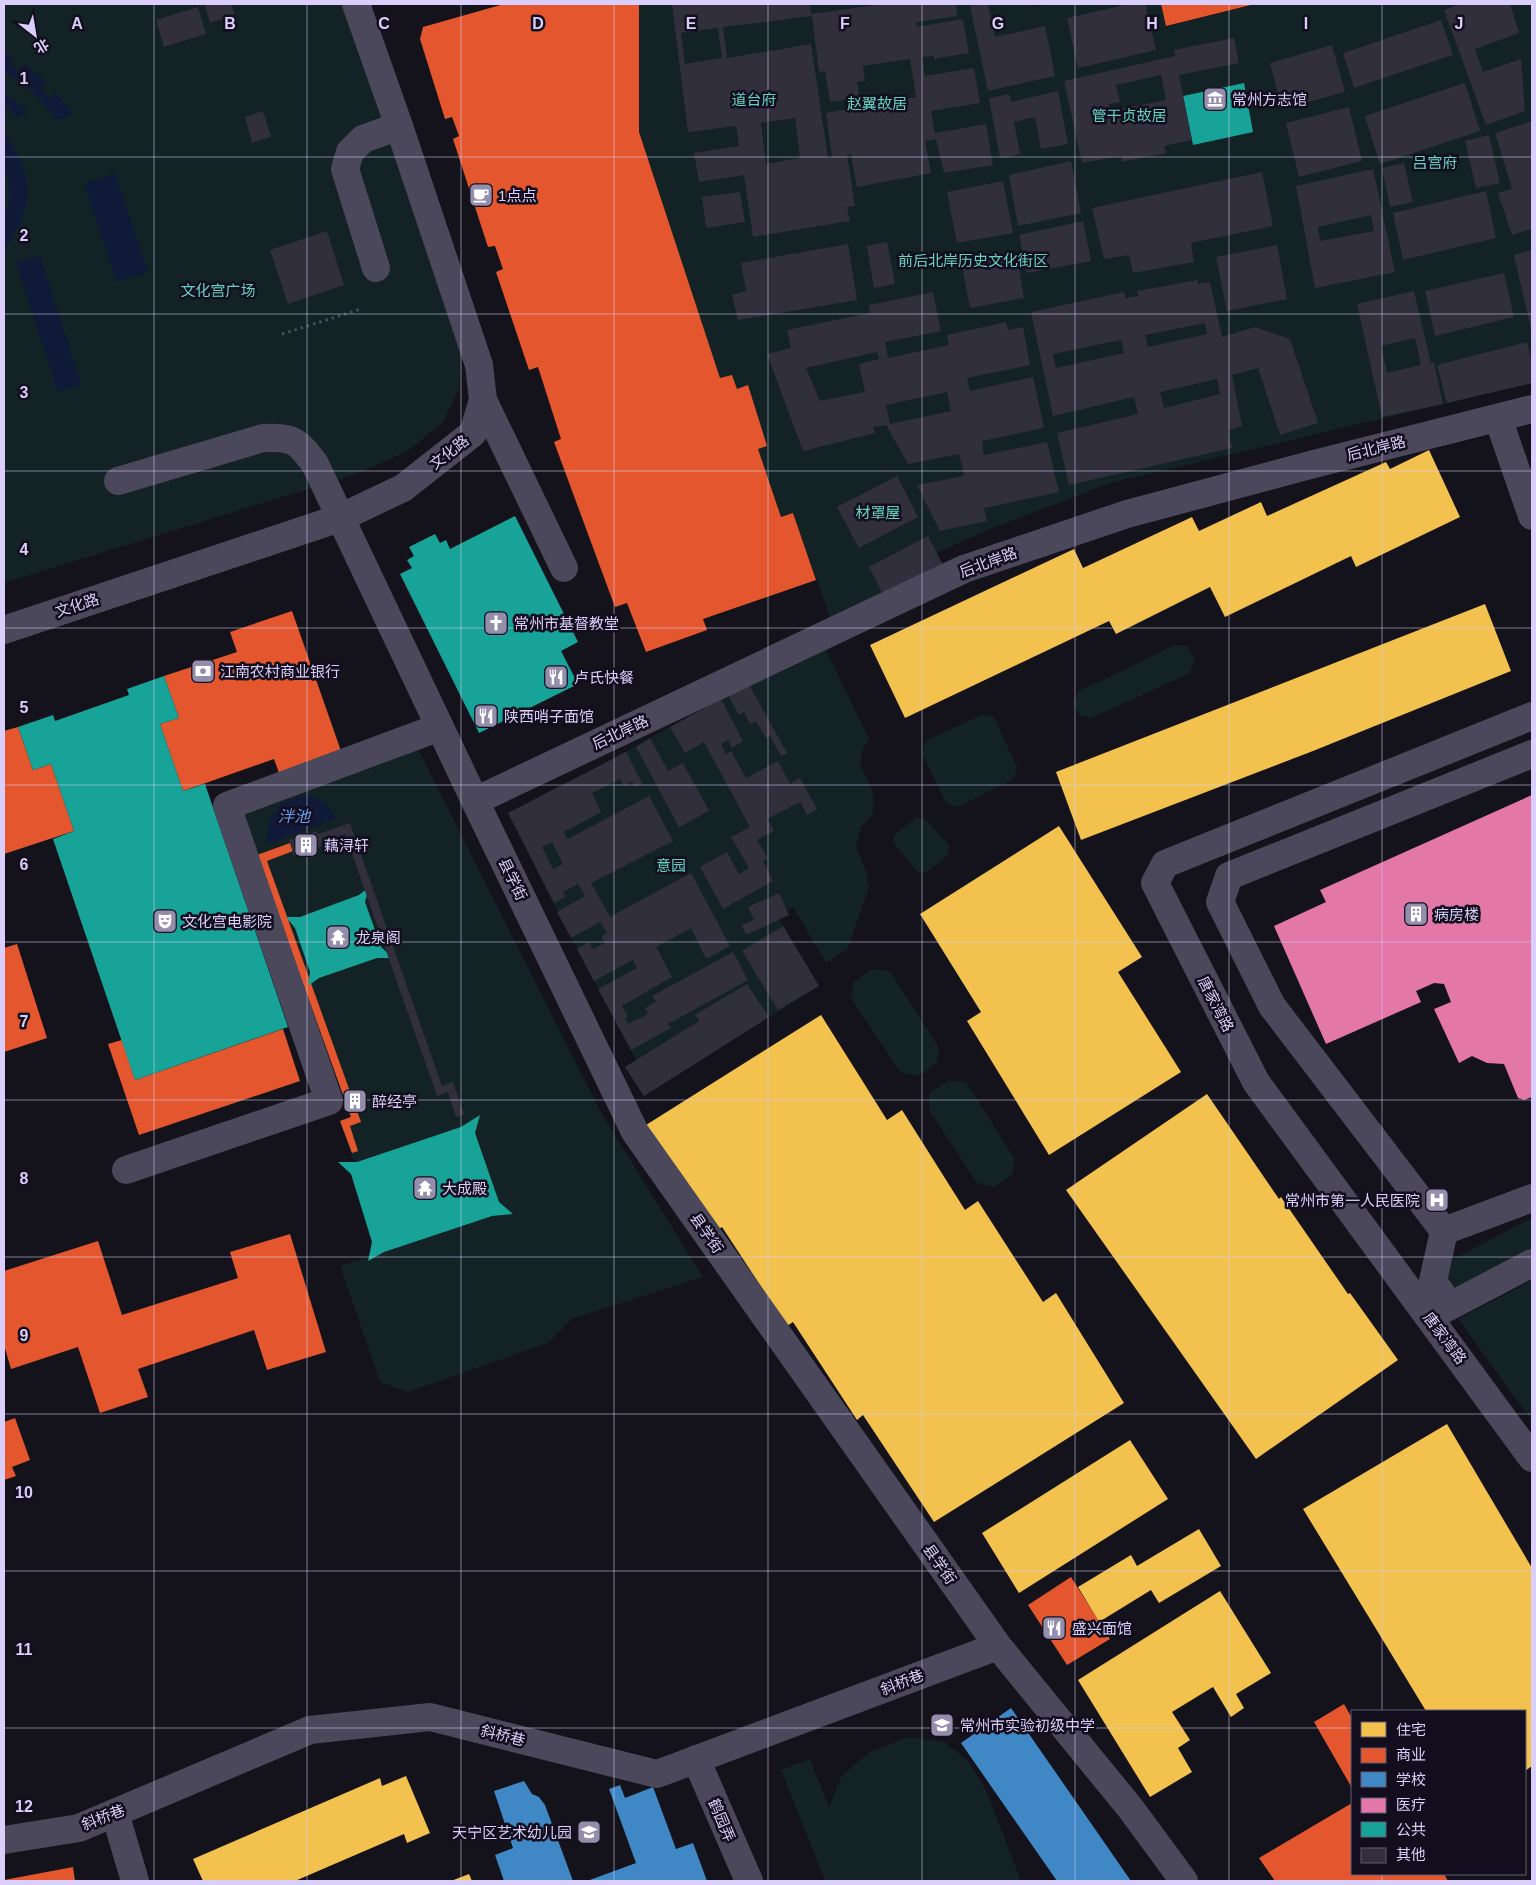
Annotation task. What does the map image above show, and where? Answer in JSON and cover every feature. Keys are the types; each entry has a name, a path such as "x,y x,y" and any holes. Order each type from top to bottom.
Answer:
{"street":[{"name":"文化路","path":"4,630 340,518 403,488 473,433 483,400 479,365 356,4"},
{"path":"376,268 345,169 350,152 363,139 399,126"},
{"path":"483,400 564,568"},
{"name":"后北岸路","path":"475,801 964,569 1128,514 1314,464 1532,409"},
{"path":"1498,418 1532,516"},
{"name":"县学街","path":"118,481 263,438 284,437 300,444 315,464 635,1132 998,1646 1131,1810 1184,1881"},
{"name":"唐家湾路","path":"1532,716 1165,864 1155,883 1256,1082 1440,1311 1532,1458"},
{"path":"126,1170 329,1101 227,806 440,727"},
{"path":"1532,754 1230,876 1220,902 1272,1006 1444,1231 1433,1281 1440,1311 1532,1263"},
{"path":"1444,1231 1532,1198"},
{"name":"斜桥巷","path":"4,1840 79,1828 310,1730 430,1717 657,1774 998,1646"},
{"name":"鹤园弄","path":"696,1759 749,1881"},
{"path":"116,1813 135,1881"}],"path":[{"path":"282,334 361,309"}],"green space":[{"name":"文化宫广场","path":"4,4 348,4 461,342 459,389 443,422 408,451 354,475 4,583"},
{"name":"前后北岸历史文化街区","path":"639,4 1033,4 1034,7 1048,4 1161,4 1166,26 1258,4 1532,4 1532,383 1111,483 983,532 937,553 944,567 832,623 793,513 781,517 758,449 767,446 748,386 737,389 732,375 720,378 639,132"},
{"name":"意园","path":"824,645 869,739 863,749 861,764 874,798 873,814 861,827 856,846 867,873 869,887 848,949 826,963 793,907 787,910 789,915 780,920 819,986 644,1096 625,1067 636,1060 508,813 582,776 691,715"},
{"path":"1175,645 1188,646 1195,659 1190,673 1092,718 1079,715 1073,703 1079,691"},
{"path":"983,714 994,717 1017,767 1014,779 958,807 946,803 922,754 926,741"},
{"path":"416,745 603,1116 703,1277 572,1319 549,1343 408,1392 380,1382 340,1266 380,1253 354,1162 340,1121 350,1117 242,812"},
{"path":"916,817 925,819 949,845 948,855 927,872 918,872 894,844 893,836"},
{"path":"873,969 890,971 939,1048 937,1063 918,1076 901,1073 852,1000 853,982"},
{"path":"949,1080 966,1082 1015,1159 1013,1174 994,1187 977,1183 929,1110 929,1093"},
{"path":"1532,1218 1532,1253 1464,1289 1454,1286 1448,1277 1453,1259"},
{"path":"1532,1280 1532,1421 1458,1319"},
{"path":"909,1737 945,1742 969,1762 987,1792 1021,1881 825,1881 781,1770 810,1759 829,1807 841,1777 869,1752"}],"water":[{"path":"4,53 13,57 9,63 18,71 25,64 46,82 40,87 49,98 56,93 73,114 57,120 34,93 4,71"},
{"path":"4,92 28,113 16,117 4,104"},
{"path":"4,134 12,143 22,162 27,188 24,213 19,226 4,249 4,216 9,200 8,178 4,168"},
{"path":"115,173 148,272 117,282 84,184"},
{"path":"40,255 81,384 58,392 16,263"},
{"name":"泮池","path":"309,796 325,804 336,818 268,844 267,834 269,825 276,810 290,800"}],"building: 住宅":[{"path":"1429,450 1460,517 1356,567 1351,556 1225,617 1210,587 1116,634 1109,621 905,718 870,645 1074,549 1083,568 1192,517 1199,531 1261,502 1267,516 1386,462 1390,469"},
{"path":"1485,604 1511,671 1313,751 1081,840 1056,772"},
{"path":"1059,826 1142,957 1118,972 1181,1072 1049,1155 967,1021 981,1012 920,914"},
{"path":"821,1015 887,1120 902,1110 965,1210 978,1201 1043,1302 1056,1293 1124,1403 934,1522 863,1415 857,1420 793,1322 787,1326 722,1227 716,1231 646,1125"},
{"path":"1207,1094 1279,1199 1281,1197 1348,1294 1350,1293 1398,1360 1256,1459 1066,1190"},
{"path":"1447,1424 1532,1568 1532,1766 1526,1770 1526,1710 1425,1710 1303,1509"},
{"path":"1130,1440 1168,1499 1019,1593 982,1533"},
{"path":"1199,1529 1221,1566 1159,1603 1151,1590 1099,1622 1078,1587 1131,1555 1137,1566"},
{"path":"1220,1591 1271,1673 1236,1694 1244,1708 1231,1717 1213,1687 1172,1712 1190,1740 1178,1748 1192,1772 1150,1797 1078,1680"},
{"path":"406,1776 430,1833 407,1843 404,1834 295,1881 203,1881 193,1859 380,1778 382,1786"},
{"path":"469,1874 472,1881 451,1881"}],"building: 商业":[{"path":"504,4 639,4 639,132 720,378 732,375 737,389 748,385 767,446 758,449 781,517 793,513 816,580 703,619 707,630 646,652 627,603 615,607 554,442 561,439 538,367 529,370 496,272 503,269 495,246 488,247 453,139 459,136 452,117 445,119 420,39 423,27"},
{"path":"1161,4 1255,4 1166,26"},
{"path":"292,611 341,751 279,773 274,759 183,791 160,724 179,718 164,676 237,652 230,632"},
{"path":"18,727 33,770 51,764 74,831 4,854 4,731"},
{"path":"290,843 293,851 267,861 361,1122 350,1126 358,1151 352,1153 340,1121 351,1117 257,855"},
{"path":"17,944 47,1038 4,1052 4,948"},
{"path":"283,1029 300,1081 139,1135 108,1044 122,1040 135,1080"},
{"path":"290,1234 326,1352 267,1370 254,1330 138,1369 148,1397 100,1413 78,1347 11,1369 4,1345 4,1271 98,1241 122,1315 238,1278 230,1252"},
{"path":"15,1418 30,1460 12,1467 16,1476 4,1480 4,1422"},
{"path":"1071,1577 1110,1639 1067,1665 1028,1605"},
{"path":"1344,1704 1351,1716 1351,1786 1314,1722"},
{"path":"1351,1804 1351,1875 1445,1875 1448,1881 1275,1881 1259,1858"},
{"path":"73,1867 75,1881 4,1881 4,1880"}],"building: 学校":[{"path":"1011,1708 1131,1881 1057,1881 961,1743"},
{"path":"524,1781 532,1794 539,1797 545,1805 573,1881 504,1881 495,1855 513,1848 494,1791"},
{"path":"620,1785 625,1798 653,1787 676,1849 693,1843 707,1881 587,1881 636,1863 609,1789"}],"building: 医疗":[{"name":"病房楼","path":"1532,795 1532,1097 1524,1100 1518,1098 1504,1064 1487,1063 1472,1056 1459,1063 1434,1009 1451,1002 1444,984 1434,983 1416,991 1421,1002 1326,1044 1274,926 1326,902 1320,890"}],"building: 公共":[{"path":"1244,83 1253,132 1193,145 1183,96"},
{"name":"常州市基督教堂","path":"515,516 578,642 561,651 578,684 479,733 400,574 412,568 407,560 414,556 409,547 435,534 440,543 446,540 450,549"},
{"path":"164,676 179,718 160,724 183,791 205,784 288,1027 135,1080 53,839 74,831 51,764 33,770 18,727 53,715 55,721 129,695 127,689"},
{"name":"龙泉阁","path":"369,887 365,902 381,947 393,958 377,958 319,978 308,986 310,972 295,928 286,917 300,917 359,895"},
{"name":"大成殿","path":"480,1115 475,1133 499,1202 513,1214 492,1216 384,1252 368,1261 372,1242 351,1174 338,1162 357,1162 461,1127"}],"building: 其他":[{"path":"231,4 235,14 210,23 205,5"},
{"path":"672,4 810,4 811,14 883,4 956,4 957,16 916,22 917,27 963,19 969,53 934,59 934,56 922,57 925,76 974,68 980,103 931,111 935,133 986,124 993,165 944,173 936,139 925,141 931,173 857,187 851,154 847,155 855,206 847,207 850,221 753,237 744,175 699,182 694,153 739,146 736,126 688,132","holes":["812,16 819,72 825,71 830,102 860,98 857,82 865,81 863,66 910,59 916,97 826,113 832,157 828,158 811,44 727,58 723,27","718,28 722,58 685,64 681,33","795,118 800,158 766,164 761,123"]},
{"path":"988,4 995,37 1045,26 1055,76 988,91 970,6"},
{"path":"1129,4 1145,4 1156,50 1078,68 1067,18"},
{"path":"1460,4 1510,4 1519,33 1475,49 1483,72 1521,59 1525,111 1486,125 1444,10"},
{"path":"198,7 206,34 164,47 156,20"},
{"path":"1441,20 1453,55 1354,88 1343,53"},
{"path":"1234,38 1239,63 1179,75 1192,140 1164,146 1166,153 1122,162 1121,156 1082,163 1064,81 1175,56 1174,50","holes":["1161,75 1166,100 1110,111 1109,104 1120,102 1116,85"]},
{"path":"1332,45 1345,92 1282,109 1270,63"},
{"path":"1465,83 1480,131 1380,164 1365,116"},
{"path":"1058,91 1068,144 1041,149 1035,117 1014,122 1020,154 1000,158 989,98 1009,94 1011,102"},
{"path":"1349,107 1362,161 1299,177 1286,123"},
{"path":"263,111 271,137 252,143 245,117"},
{"path":"1532,121 1532,229 1512,235 1498,193 1512,189 1495,133"},
{"path":"1489,135 1500,183 1476,188 1465,141"},
{"path":"1071,161 1081,213 1018,226 1009,175"},
{"path":"1404,163 1413,202 1390,207 1382,168"},
{"path":"1373,169 1395,272 1315,288 1296,186","holes":["1371,215 1374,231 1320,241 1318,227"]},
{"path":"1262,172 1273,226 1191,243 1194,262 1133,273 1129,255 1104,259 1092,208"},
{"path":"1003,181 1013,233 957,243 947,192"},
{"path":"1486,191 1496,238 1403,260 1393,213"},
{"path":"740,192 745,222 706,228 702,197"},
{"path":"1083,221 1091,261 1027,273 1019,235"},
{"path":"327,231 344,285 288,304 270,250"},
{"path":"887,242 895,284 874,288 867,246"},
{"path":"848,244 857,300 738,320 732,295 746,291 741,263"},
{"path":"1277,245 1287,299 1227,311 1216,257"},
{"path":"1532,250 1532,334 1514,255"},
{"path":"1017,254 1024,298 970,308 962,265"},
{"path":"1504,273 1514,317 1435,336 1425,291"},
{"path":"1198,280 1198,284 1210,282 1222,337 1255,327 1290,339 1318,423 1280,435 1258,368 1232,375 1242,426 1228,430 1232,448 1069,485 1057,433 1138,414 1134,397 1053,416 1031,312 1124,292 1126,298 1138,296 1137,291","holes":["1205,323 1207,334 1148,347 1145,335","1121,340 1124,353 1056,368 1053,354","1217,379 1220,394 1164,408 1160,392"]},
{"path":"1414,291 1431,363 1434,362 1443,404 1382,417 1357,304","holes":["1415,338 1421,365 1387,373 1381,346"]},
{"path":"933,292 941,331 885,342 888,358 949,345 947,335 1006,322 1008,330 1023,327 1030,365 967,378 970,391 1033,377 1044,428 982,441 984,455 1047,442 1059,492 984,508 987,521 940,531 917,485 964,476 959,454 908,464 886,425 873,427 875,433 803,451 767,354 791,348 787,330 870,313 869,305","holes":["877,352 879,359 859,364 865,392 820,401 806,368","947,392 951,411 890,424 886,405"]},
{"path":"1527,342 1532,363 1532,383 1447,403 1437,365"},
{"path":"897,476 918,517 859,548 837,507"},
{"path":"928,536 944,567 885,598 869,567"},
{"path":"748,683 787,753 781,756 770,736 766,738 756,721 750,724 744,712 739,715 728,695"},
{"path":"721,699 743,741 732,748 728,740 721,744 726,754 731,751 746,778 778,761 790,784 800,778 817,809 807,815 800,802 767,819 774,831 757,840 768,858 763,861 773,881 723,909 700,867 727,852 739,874 749,868 731,837 750,827 704,742 685,753 670,727"},
{"path":"650,738 668,771 683,763 709,811 679,827 636,747"},
{"path":"626,752 642,783 634,787 632,782 624,786 620,779 592,793 601,812 564,832 565,835 568,839 649,796 673,841 591,883 610,917 691,873 730,946 706,959 691,928 656,947 672,977 622,1006 628,1017 625,1018 628,1024 648,1014 645,1008 656,1002 652,996 733,952 748,980 668,1024 671,1028 631,1050 598,989 637,968 633,960 594,981 577,949 589,942 593,949 605,943 601,936 607,933 600,922 571,938 557,912 585,896 578,884 563,892 565,897 554,903 508,813","holes":["552,842 563,864 553,869 542,847"]},
{"path":"350,823 442,1086 453,1082 464,1114 456,1117 448,1092 437,1096 345,834 321,843 322,846 294,856 289,840 317,831 318,834"},
{"path":"779,893 789,915 746,935 742,925 754,920 748,907"},
{"path":"783,926 819,986 778,1010 742,951"},
{"path":"747,984 769,1017 644,1096 625,1067 699,1021 695,1015"},
{"name":"醉经亭","path":"354,1092 360,1108 356,1109 350,1093"}],"place":[{"name":"常州方志馆","path":"1215,99"},
{"name":"1点点","path":"481,195"},
{"name":"常州市基督教堂","path":"496,623"},
{"name":"江南农村商业银行","path":"203,671"},
{"name":"卢氏快餐","path":"556,677"},
{"name":"陕西哨子面馆","path":"486,716"},
{"name":"藕浔轩","path":"306,845"},
{"name":"病房楼","path":"1416,914"},
{"name":"文化宫电影院","path":"165,921"},
{"name":"龙泉阁","path":"338,937"},
{"name":"醉经亭","path":"355,1101"},
{"name":"大成殿","path":"425,1188"},
{"name":"常州市第一人民医院","path":"1437,1200"},
{"name":"盛兴面馆","path":"1054,1628"},
{"name":"常州市实验初级中学","path":"942,1725"},
{"name":"天宁区艺术幼儿园","path":"589,1832"}],"park label":[{"name":"道台府","path":"754,99"},
{"name":"赵翼故居","path":"877,103"},
{"name":"管干贞故居","path":"1129,115"},
{"name":"吕宫府","path":"1435,162"},
{"name":"材罩屋","path":"878,512"}]}
